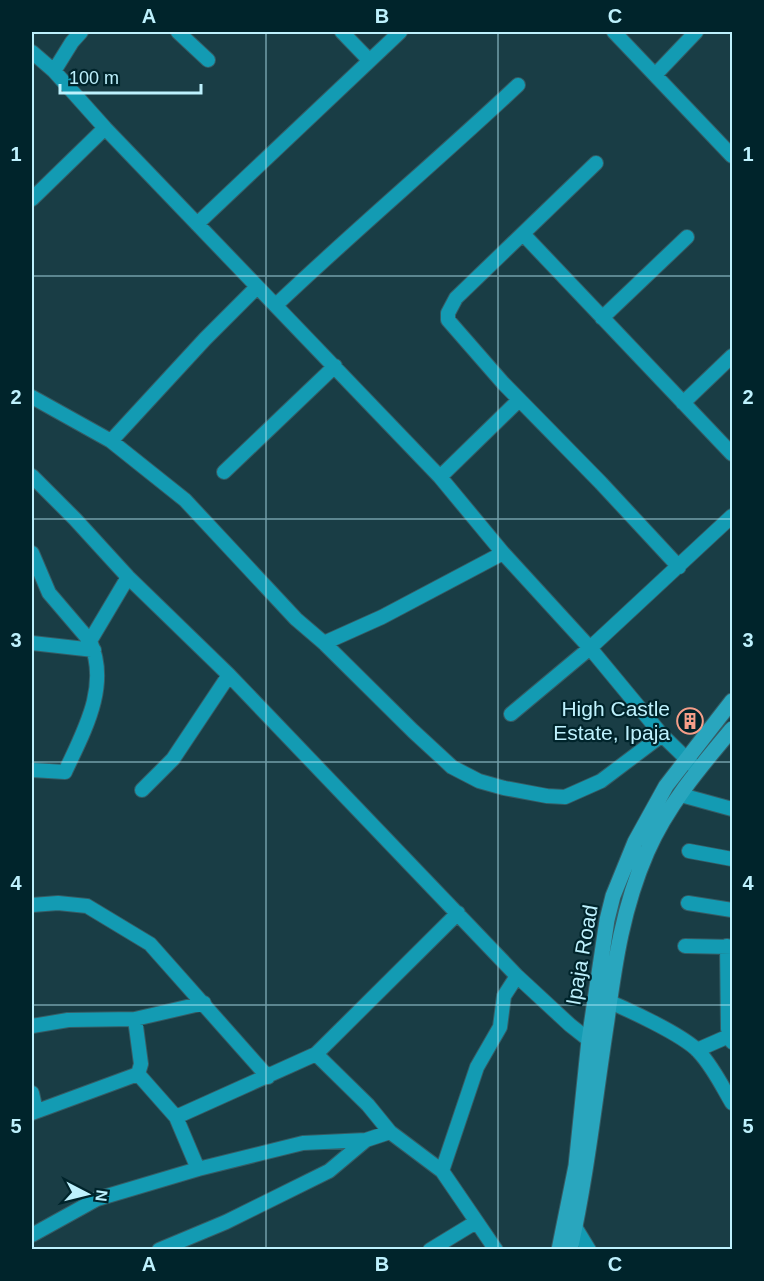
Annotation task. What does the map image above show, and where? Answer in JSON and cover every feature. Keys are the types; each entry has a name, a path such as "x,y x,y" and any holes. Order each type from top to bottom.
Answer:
{"main road":[{"name":"Ipaja Road","path":"570,1250 585,1177 603,999 607,920 623,868 656,803 686,758 732,701"},
{"name":"Ipaja Road","path":"559,1250 576,1166 589,1040 603,999 628,902 648,850 664,820 698,769 732,729"}],"street":[{"path":"54,71 81,32"},
{"path":"178,32 208,60"},
{"path":"342,32 369,60"},
{"path":"197,224 400,32"},
{"path":"614,32 732,156"},
{"path":"656,74 696,32"},
{"path":"32,52 54,71 105,128 440,477 503,553 590,648 662,735 698,769"},
{"path":"276,305 518,85"},
{"path":"32,199 105,128"},
{"path":"596,163 524,235 456,298 450,309 449,323 519,400 679,567"},
{"path":"524,235 732,454"},
{"path":"602,318 687,237"},
{"path":"111,441 205,339 257,287"},
{"path":"683,403 732,356"},
{"path":"224,472 335,366"},
{"path":"32,397 111,441 184,500 296,619 324,643 413,731 452,767 478,781 547,796 565,797 601,781 662,735"},
{"path":"440,477 519,400"},
{"path":"32,476 128,577 229,675 517,976 589,1040"},
{"path":"511,714 590,648 732,516"},
{"path":"32,553 49,592 92,646 98,680 96,699 88,722 65,772 32,770"},
{"path":"324,643 382,617 503,553"},
{"path":"92,646 128,577"},
{"path":"32,643 92,646"},
{"path":"142,790 173,759 229,675"},
{"path":"681,795 732,809"},
{"path":"689,851 732,859"},
{"path":"32,905 58,903 87,906 150,944 268,1077"},
{"path":"688,903 732,910"},
{"path":"176,1117 316,1054 458,913"},
{"path":"685,946 730,946 731,1039 698,1050"},
{"path":"442,1171 477,1066 500,1027 504,996 517,976"},
{"path":"603,999 683,1039 698,1050 732,1103"},
{"path":"32,1026 68,1020 135,1019 204,1003"},
{"path":"135,1019 141,1064 138,1074"},
{"path":"316,1054 368,1105 390,1132 442,1171 496,1250"},
{"path":"32,1093 34,1112 138,1074"},
{"path":"138,1074 176,1117 198,1168"},
{"path":"32,1235 98,1199 198,1168 303,1143 366,1140 390,1132"},
{"path":"159,1250 226,1222 329,1171 366,1140"},
{"path":"430,1250 476,1222"},
{"path":"575,1227 589,1250"}],"place":[{"name":"High Castle Estate, Ipaja","path":"690,721"}]}
